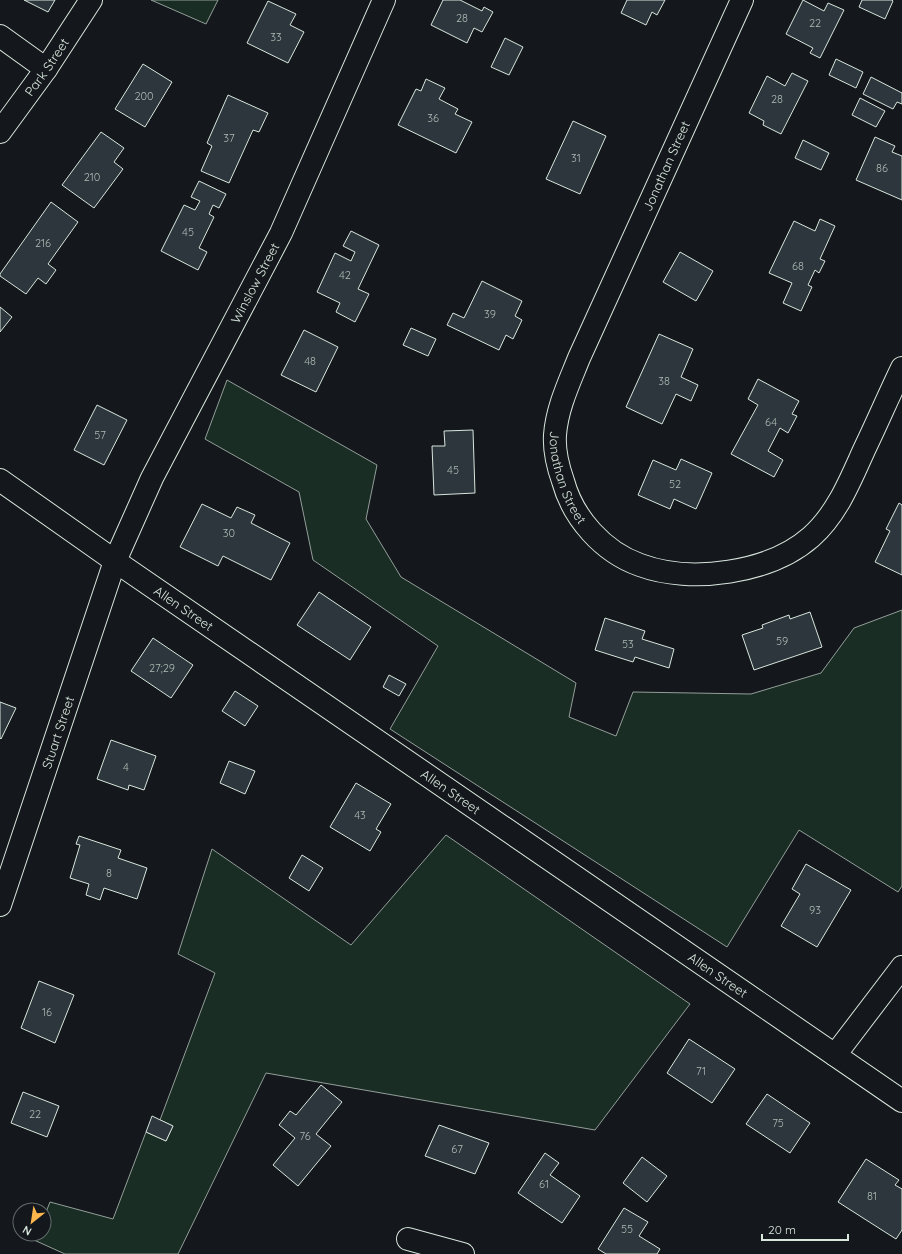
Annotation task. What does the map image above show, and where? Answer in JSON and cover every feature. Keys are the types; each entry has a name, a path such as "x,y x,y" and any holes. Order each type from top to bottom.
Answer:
{"street":[{"name":"Park Street","path":"0,132 46,69 91,0"},
{"name":"Winslow Street","path":"115,561 152,478 281,233 384,0"},
{"name":"Jonathan Street","path":"742,0 579,358 559,410 555,436 558,464 566,493 579,518 596,537 616,553 639,565 661,571 684,574 730,572 754,567 776,559 793,550 809,538 824,525 835,509 853,474 902,368"},
{"path":"0,36 46,69"},
{"name":"Allen Street","path":"0,480 115,561 902,1101"},
{"name":"Stuart Street","path":"0,905 115,561"},
{"path":"835,1055 902,967"},
{"path":"408,1239 463,1254"}],"green space":[{"path":"151,0 218,0 206,24"},
{"path":"227,380 377,465 366,519 401,577 576,683 569,717 616,736 633,692 751,694 821,673 854,628 902,610 902,886 898,892 799,830 727,947 390,729 438,646 313,560 299,492 205,439"},
{"path":"446,835 690,1004 595,1130 266,1073 178,1254 65,1254 38,1242 52,1242 52,1203 113,1219 146,1132 166,1141 173,1126 160,1120 215,973 178,954 212,849 351,945"}],"building":[{"path":"24,0 55,0 48,12"},
{"path":"443,0 460,0 482,11 484,7 493,12 482,32 474,28 467,43 431,25"},
{"path":"627,0 665,0 657,15 652,12 646,25 621,13"},
{"path":"803,0 824,11 828,3 844,10 820,58 810,53 813,48 786,34"},
{"path":"862,0 893,1 885,19 859,7"},
{"path":"268,1 296,14 290,25 304,32 288,63 247,43"},
{"path":"505,38 523,47 509,75 491,67"},
{"path":"836,59 863,72 856,88 829,75"},
{"path":"143,64 172,82 145,127 115,109"},
{"path":"792,73 808,81 781,134 763,125 764,121 749,113 767,76 785,86"},
{"path":"871,77 902,93 902,104 897,102 893,109 863,94"},
{"path":"426,79 445,88 439,99 458,109 455,114 472,122 456,153 398,125 416,89 421,91"},
{"path":"228,95 268,113 259,132 253,130 229,183 201,171 212,146 207,143"},
{"path":"860,98 885,111 876,127 852,115"},
{"path":"573,121 606,136 580,194 546,179"},
{"path":"101,132 124,148 114,162 123,169 94,208 62,185"},
{"path":"875,137 895,146 892,152 902,156 902,200 856,180"},
{"path":"803,140 829,153 821,170 795,158"},
{"path":"199,181 226,194 219,208 213,205 209,214 214,217 199,248 207,252 198,270 161,251 184,205 195,210 200,201 191,197"},
{"path":"51,202 78,222 48,264 56,270 46,284 38,278 26,294 0,276 0,274"},
{"path":"820,219 835,226 820,259 825,261 819,273 815,270 808,285 812,287 801,311 783,303 792,283 769,273 794,221 815,231"},
{"path":"351,231 379,245 358,289 369,294 355,322 336,312 340,303 317,292 335,253 351,261 355,252 343,246"},
{"path":"680,252 713,271 696,301 663,282"},
{"path":"482,281 522,301 515,316 522,320 513,339 506,335 499,350 447,325 453,313 464,318"},
{"path":"0,307 12,317 0,332"},
{"path":"411,328 436,339 428,356 403,345"},
{"path":"304,330 338,347 316,392 281,375"},
{"path":"659,334 693,349 681,377 698,385 691,401 676,394 662,424 626,407"},
{"path":"758,379 799,401 792,414 797,416 788,433 780,428 768,451 783,460 774,477 731,454 758,405 748,399"},
{"path":"97,405 127,420 104,465 74,450"},
{"path":"473,430 475,493 434,495 432,446 445,446 444,431"},
{"path":"681,459 712,473 696,509 674,499 670,509 638,495 653,460 676,470"},
{"path":"899,503 902,505 902,575 875,562 890,531 886,529"},
{"path":"202,504 231,518 237,507 255,515 251,523 290,543 271,580 223,556 218,566 180,547"},
{"path":"319,592 371,627 350,660 297,625"},
{"path":"810,612 822,647 754,670 742,635 763,628 762,625 789,615 790,619"},
{"path":"605,618 645,631 642,639 674,649 669,668 635,657 633,662 595,650"},
{"path":"153,638 193,665 171,698 131,671"},
{"path":"389,675 406,684 399,696 383,687"},
{"path":"235,691 258,706 245,726 222,711"},
{"path":"0,702 16,708 1,739 0,738"},
{"path":"111,740 156,756 144,790 129,785 128,790 97,779"},
{"path":"229,761 255,771 245,794 220,783"},
{"path":"356,783 391,804 376,829 381,832 370,851 330,827"},
{"path":"79,836 121,850 118,858 147,868 137,899 104,888 100,900 86,895 89,884 70,878 80,845 76,844"},
{"path":"302,855 323,868 309,891 289,878"},
{"path":"806,864 851,890 817,947 781,926 800,894 792,889"},
{"path":"39,981 74,995 55,1043 21,1028"},
{"path":"689,1039 735,1069 712,1103 667,1073"},
{"path":"321,1085 342,1102 316,1134 331,1146 298,1186 273,1165 295,1138 279,1125 290,1111 296,1115"},
{"path":"23,1092 59,1106 47,1137 11,1123"},
{"path":"767,1094 810,1123 790,1153 746,1124"},
{"path":"152,1116 173,1126 166,1141 146,1132"},
{"path":"439,1125 489,1143 475,1174 425,1156"},
{"path":"545,1153 559,1163 550,1175 580,1196 562,1223 518,1193"},
{"path":"642,1157 667,1176 647,1202 623,1183"},
{"path":"866,1159 899,1180 895,1185 902,1189 902,1230 896,1239 838,1202"},
{"path":"624,1208 648,1222 639,1236 660,1249 657,1254 606,1254 598,1249"}]}
